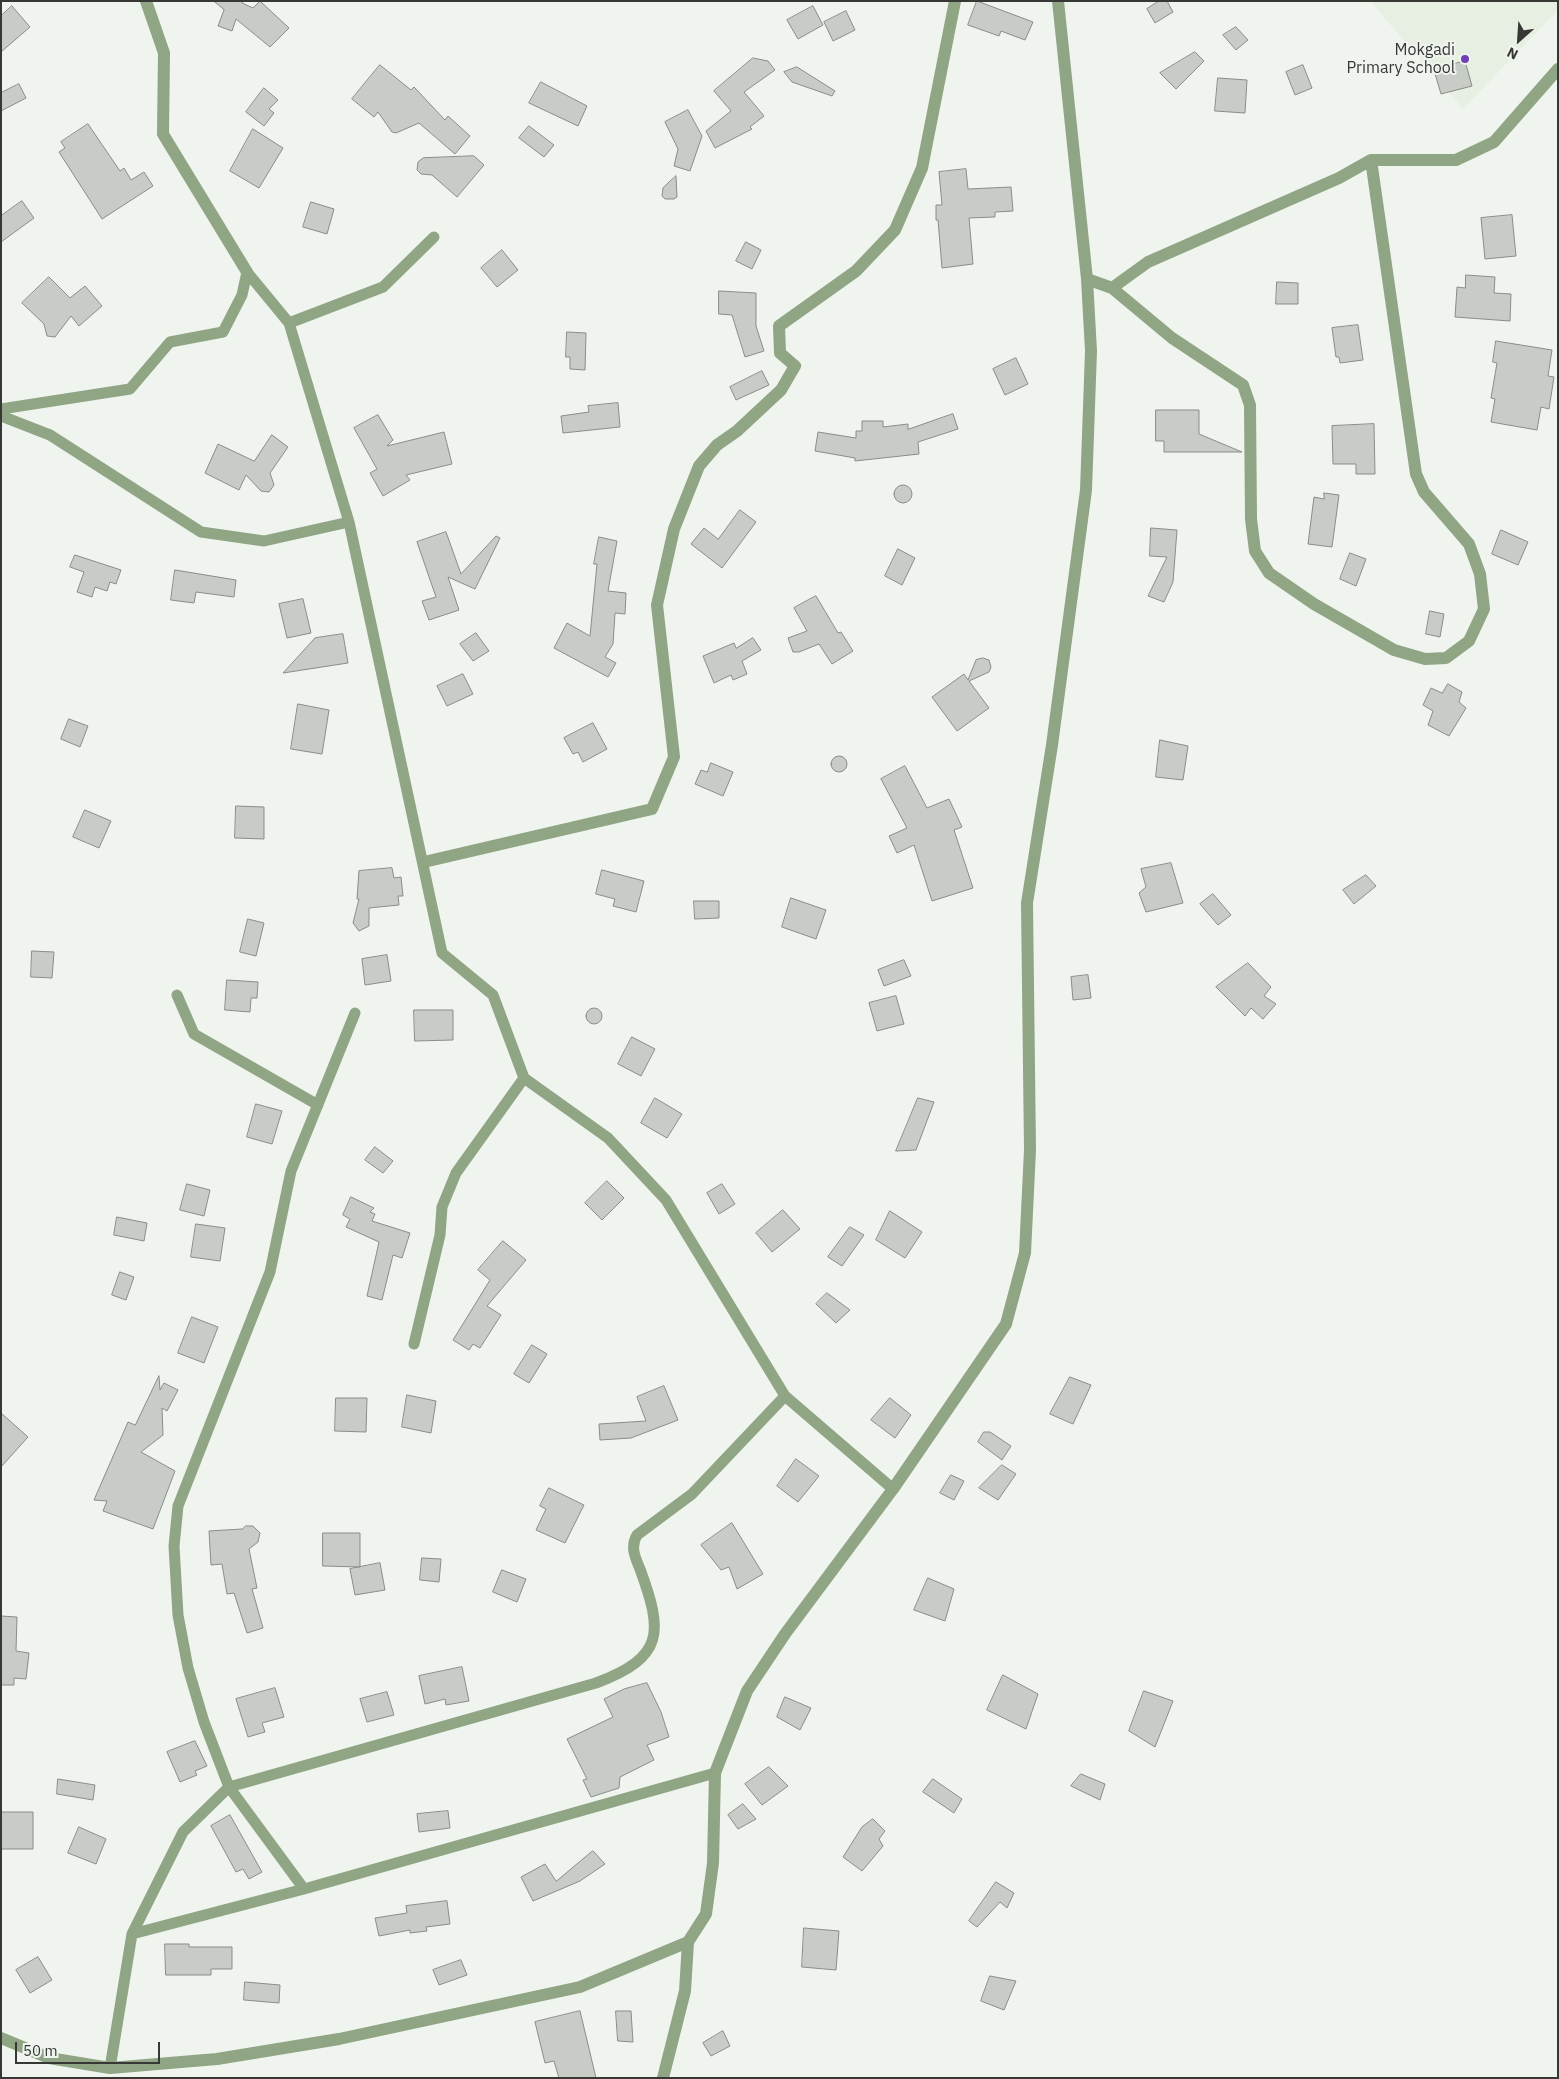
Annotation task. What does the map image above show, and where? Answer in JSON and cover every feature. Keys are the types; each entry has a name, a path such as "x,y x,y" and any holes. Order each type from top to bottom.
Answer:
{"street":[{"path":"146,1 164,52 163,134 247,272"},
{"path":"424,862 652,808 674,757 657,605 674,529 699,466 717,445 737,431 781,390 792,372 795,366 780,353 779,326 856,271 895,230 922,168 955,1"},
{"path":"663,2078 685,1991 688,1942 706,1914 713,1863 715,1773 746,1691 785,1634 893,1489 1006,1324 1025,1253 1030,1150 1027,903 1052,745 1086,490 1091,350 1087,279 1058,1"},
{"path":"1112,288 1148,262 1339,178 1371,160 1456,160 1487,146 1494,142 1558,69"},
{"path":"1087,279 1112,288 1172,338 1244,385 1250,405 1251,519 1255,551 1269,573 1314,604 1394,650 1425,659 1446,658 1469,641 1484,609 1480,574 1469,544 1424,492 1416,474 1371,160"},
{"path":"1,2038 48,2058 110,2068 217,2059 339,2039 580,1987 688,1942"}],"lane":[{"path":"289,322 383,287 434,237"},
{"path":"247,272 289,322 349,522 424,862 442,953 493,995 524,1078 608,1138 666,1200 785,1396 893,1489"},
{"path":"1,409 130,390 170,342 223,332 242,295 247,272"},
{"path":"1,416 50,434 201,532 264,541 349,522"},
{"path":"177,995 194,1034 318,1105"},
{"path":"304,1888 229,1787 204,1722 186,1659 178,1615 174,1546 178,1506 270,1272 291,1171 355,1014"},
{"path":"414,1344 440,1235 442,1207 456,1173 524,1078"},
{"path":"110,2068 132,1934 183,1832 229,1787 596,1683 636,1664 655,1638 653,1604 633,1550 637,1535 692,1494 785,1396"},
{"path":"132,1934 715,1773"}],"shaded area":[{"name":"Mokgadi Primary School","path":"1370,1 1558,1 1558,10 1463,109"}],"building":[{"path":"214,1 243,1 242,3 253,8 260,1 289,28 270,47 236,19 232,31 218,26 224,10"},
{"path":"977,1 1033,22 1025,40 1001,31 999,36 968,25"},
{"path":"1159,1 1167,1 1173,12 1155,23 1147,9"},
{"path":"12,6 30,27 1,52 1,16"},
{"path":"813,6 823,25 798,39 787,20"},
{"path":"846,11 855,30 833,41 824,22"},
{"path":"1236,27 1248,40 1236,50 1223,35"},
{"path":"1195,52 1204,61 1176,89 1160,73"},
{"path":"753,58 768,61 775,70 744,92 764,116 750,127 752,129 715,148 706,131 731,111 714,91"},
{"path":"1465,61 1472,86 1441,94 1434,70"},
{"path":"380,65 411,90 414,87 445,120 448,116 470,136 455,154 419,123 396,133 392,132 378,112 374,117 352,99"},
{"path":"1303,65 1312,88 1295,95 1286,72"},
{"path":"797,67 835,91 832,96 792,82 784,72"},
{"path":"1218,78 1247,80 1245,113 1215,111"},
{"path":"541,82 587,106 578,126 529,103"},
{"path":"19,84 26,98 1,111 1,93"},
{"path":"264,88 278,100 269,109 274,113 264,126 246,112"},
{"path":"688,110 702,136 690,171 674,166 678,149 665,122"},
{"path":"88,124 120,171 124,168 131,180 144,172 153,186 102,219 59,152 65,148 61,142"},
{"path":"529,126 554,145 544,157 519,138"},
{"path":"253,129 283,148 259,188 230,171"},
{"path":"474,156 484,165 457,197 432,175 421,174 417,170 418,162 423,158"},
{"path":"966,169 968,189 1011,187 1013,211 995,212 995,217 969,218 973,264 942,268 938,220 936,220 936,205 942,205 939,172"},
{"path":"676,176 677,197 665,199 662,196 663,188"},
{"path":"22,201 34,218 1,242 1,216"},
{"path":"311,202 334,209 327,234 303,227"},
{"path":"1512,215 1516,256 1485,259 1481,218"},
{"path":"746,242 761,250 752,269 736,261"},
{"path":"502,250 518,270 497,287 481,268"},
{"path":"1466,275 1495,277 1494,293 1511,294 1510,321 1455,317 1457,287 1465,288"},
{"path":"49,277 70,298 85,286 102,306 79,326 71,316 55,337 47,336 44,324 22,303"},
{"path":"1277,282 1298,283 1298,304 1276,304"},
{"path":"719,291 756,293 756,326 764,351 745,357 732,315 719,314"},
{"path":"1358,325 1363,360 1340,363 1339,357 1336,357 1332,328"},
{"path":"567,332 586,333 585,370 570,369 570,357 566,357"},
{"path":"1496,341 1552,350 1548,376 1554,377 1549,409 1541,407 1537,430 1491,422 1495,399 1491,398 1497,363 1493,362"},
{"path":"1016,358 1028,384 1005,395 993,369"},
{"path":"762,371 769,385 736,400 730,387"},
{"path":"618,403 620,427 563,433 561,416 589,412 588,406"},
{"path":"1156,410 1199,410 1199,434 1242,452 1164,452 1164,441 1156,441"},
{"path":"953,414 958,429 918,442 919,454 855,461 855,458 815,451 818,432 856,438 856,431 862,431 862,421 883,421 883,427 908,424 908,429"},
{"path":"378,415 393,440 387,446 444,432 452,464 406,475 410,480 383,496 370,473 377,469 354,428"},
{"path":"1374,424 1375,474 1356,474 1356,464 1333,464 1332,426"},
{"path":"272,435 288,447 270,473 274,485 269,492 261,491 246,475 239,490 205,473 218,444 254,461"},
{"path":"899,485 907,485 912,490 910,501 899,503 894,498 894,490"},
{"path":"1324,493 1339,495 1332,547 1308,544 1314,497 1324,499"},
{"path":"740,510 756,522 722,568 691,544 704,528 718,539"},
{"path":"1151,528 1177,530 1173,582 1164,602 1148,596 1167,557 1150,556"},
{"path":"1501,530 1528,542 1518,565 1492,554"},
{"path":"446,532 461,574 496,536 500,538 475,589 448,577 459,610 429,620 422,601 436,597 417,542"},
{"path":"599,537 617,541 608,591 626,593 625,614 615,613 613,644 605,657 616,663 608,677 554,648 567,623 590,636 597,564 594,564"},
{"path":"898,549 915,558 902,585 885,576"},
{"path":"1350,553 1366,559 1356,586 1340,579"},
{"path":"75,555 121,570 116,584 110,582 107,591 95,587 92,597 77,592 84,572 70,567"},
{"path":"175,570 236,580 234,597 196,592 194,603 171,600"},
{"path":"816,596 838,633 841,632 853,651 832,664 819,644 799,652 793,652 788,638 807,631 794,608"},
{"path":"303,599 311,633 287,638 279,604"},
{"path":"1430,611 1444,614 1440,637 1426,634"},
{"path":"476,633 489,651 473,661 460,644"},
{"path":"343,634 348,663 283,673 315,638"},
{"path":"753,638 761,650 742,661 747,674 733,680 731,675 714,683 703,656 734,643 736,648"},
{"path":"983,658 989,660 991,667 989,672 969,681 989,708 957,731 932,697 964,674 968,680 976,660"},
{"path":"463,674 473,694 447,706 437,686"},
{"path":"1448,684 1462,692 1459,702 1466,708 1449,736 1428,725 1433,711 1423,705 1431,688 1442,693"},
{"path":"298,704 329,710 322,754 291,749"},
{"path":"69,719 88,726 80,747 61,739"},
{"path":"593,723 607,749 583,762 578,752 573,754 564,738"},
{"path":"1160,740 1188,746 1183,780 1156,777"},
{"path":"839,756 845,758 847,764 845,770 839,772 833,770 831,764 833,758"},
{"path":"711,763 733,772 723,796 695,784 701,770 707,772"},
{"path":"905,766 927,808 949,799 962,827 954,830 973,888 932,901 914,845 897,853 889,836 907,828 881,779"},
{"path":"236,806 264,807 264,839 235,838"},
{"path":"85,810 111,821 99,848 73,837"},
{"path":"1171,863 1183,903 1146,912 1139,893 1146,887 1141,869"},
{"path":"392,868 394,878 401,877 403,896 398,896 399,905 369,908 369,926 359,931 353,923 359,899 357,899 359,871"},
{"path":"602,870 644,881 636,912 613,906 615,899 596,894"},
{"path":"1366,875 1376,886 1354,904 1343,890"},
{"path":"1213,894 1231,915 1218,925 1200,904"},
{"path":"791,898 826,910 816,939 782,927"},
{"path":"694,901 719,901 719,918 695,919"},
{"path":"248,919 264,923 256,956 240,952"},
{"path":"32,951 54,952 52,978 31,977"},
{"path":"387,955 391,981 365,985 362,959"},
{"path":"904,960 911,976 884,986 878,970"},
{"path":"1248,963 1271,987 1264,996 1276,1004 1263,1019 1251,1008 1245,1016 1216,987"},
{"path":"1088,975 1091,998 1073,1000 1071,977"},
{"path":"227,980 258,982 257,998 251,998 250,1012 225,1010"},
{"path":"896,996 904,1024 877,1031 869,1003"},
{"path":"594,1008 600,1010 602,1016 600,1022 594,1024 588,1022 586,1016 588,1010"},
{"path":"414,1010 453,1010 453,1040 415,1041"},
{"path":"632,1037 655,1049 641,1076 618,1064"},
{"path":"655,1098 682,1114 667,1138 641,1123"},
{"path":"918,1098 934,1102 916,1150 896,1151"},
{"path":"256,1104 282,1111 272,1144 247,1137"},
{"path":"375,1147 393,1161 383,1173 365,1160"},
{"path":"607,1181 624,1198 602,1220 585,1203"},
{"path":"187,1184 210,1190 204,1216 180,1210"},
{"path":"722,1184 735,1204 719,1214 707,1193"},
{"path":"351,1197 374,1208 370,1212 375,1214 372,1221 410,1233 402,1258 393,1255 382,1300 367,1296 379,1242 346,1227 350,1219 343,1215"},
{"path":"783,1210 800,1229 772,1252 756,1233"},
{"path":"890,1211 922,1232 905,1258 876,1240"},
{"path":"117,1217 147,1223 144,1241 114,1235"},
{"path":"196,1224 225,1228 220,1261 191,1257"},
{"path":"850,1227 864,1235 842,1266 828,1257"},
{"path":"503,1241 526,1260 487,1306 501,1315 480,1348 473,1344 469,1350 453,1340 490,1280 478,1270"},
{"path":"120,1272 134,1277 126,1300 112,1295"},
{"path":"827,1293 850,1310 836,1323 816,1304"},
{"path":"192,1317 218,1327 204,1363 178,1353"},
{"path":"532,1345 547,1354 529,1383 514,1374"},
{"path":"159,1376 160,1390 164,1383 178,1390 167,1411 162,1408 163,1435 141,1452 175,1471 153,1529 103,1511 107,1501 94,1500 128,1422 135,1425"},
{"path":"1070,1377 1091,1385 1073,1424 1050,1414"},
{"path":"664,1386 678,1420 631,1438 600,1440 599,1424 646,1421 637,1397"},
{"path":"407,1395 436,1401 431,1433 402,1427"},
{"path":"336,1398 367,1398 366,1432 335,1431"},
{"path":"890,1398 911,1415 895,1438 871,1420"},
{"path":"1,1413 28,1437 1,1467"},
{"path":"984,1432 990,1432 1011,1446 1002,1460 978,1442"},
{"path":"796,1459 819,1476 798,1502 777,1486"},
{"path":"1002,1465 1016,1474 998,1500 979,1488"},
{"path":"951,1475 964,1481 954,1500 940,1493"},
{"path":"549,1488 584,1505 565,1543 536,1530 546,1509 540,1506"},
{"path":"732,1523 763,1574 737,1589 729,1567 721,1570 701,1545"},
{"path":"246,1526 253,1526 260,1533 258,1542 249,1549 257,1588 252,1589 263,1628 247,1633 234,1593 227,1594 222,1564 211,1565 209,1531 242,1529"},
{"path":"323,1533 360,1533 360,1567 323,1566"},
{"path":"422,1558 441,1559 439,1582 420,1580"},
{"path":"380,1563 385,1590 355,1595 350,1569"},
{"path":"502,1570 526,1579 517,1602 493,1592"},
{"path":"928,1578 954,1589 945,1621 914,1610"},
{"path":"1,1616 17,1617 16,1651 29,1653 26,1679 14,1678 14,1685 1,1685"},
{"path":"462,1667 469,1701 446,1705 445,1699 425,1704 419,1676"},
{"path":"1003,1675 1038,1694 1026,1729 987,1710"},
{"path":"647,1683 661,1712 669,1737 647,1745 654,1760 620,1777 619,1788 591,1797 583,1780 587,1779 567,1739 613,1717 604,1699 624,1689"},
{"path":"275,1688 284,1717 262,1723 265,1732 248,1737 236,1699"},
{"path":"1144,1691 1173,1701 1155,1747 1129,1731"},
{"path":"387,1692 394,1715 367,1722 360,1699"},
{"path":"785,1697 811,1708 800,1730 777,1717"},
{"path":"195,1741 207,1766 195,1771 197,1775 180,1782 167,1752"},
{"path":"769,1767 788,1786 762,1805 745,1784"},
{"path":"1081,1774 1105,1784 1100,1800 1071,1786"},
{"path":"58,1779 95,1785 93,1800 57,1794"},
{"path":"933,1779 962,1799 954,1813 923,1792"},
{"path":"743,1804 756,1819 738,1829 728,1815"},
{"path":"448,1811 450,1828 419,1832 417,1814"},
{"path":"1,1812 33,1812 33,1849 1,1849"},
{"path":"230,1815 262,1872 249,1879 243,1869 236,1872 211,1826"},
{"path":"873,1819 885,1831 879,1839 883,1846 862,1871 843,1857 862,1827"},
{"path":"79,1827 106,1839 96,1864 68,1853"},
{"path":"593,1851 605,1864 580,1881 533,1901 521,1877 545,1864 556,1881"},
{"path":"996,1882 1014,1893 1007,1908 1000,1902 977,1927 969,1921"},
{"path":"447,1901 450,1924 426,1927 427,1931 410,1933 410,1930 379,1936 375,1918 407,1913 406,1906"},
{"path":"804,1928 839,1931 836,1970 802,1967"},
{"path":"165,1944 189,1944 189,1947 232,1947 232,1969 211,1969 211,1975 166,1975"},
{"path":"38,1957 52,1980 30,1993 16,1970"},
{"path":"461,1960 467,1975 439,1985 433,1970"},
{"path":"990,1976 1016,1981 1004,2010 981,2001"},
{"path":"245,1982 280,1985 279,2003 244,2000"},
{"path":"580,2011 596,2078 559,2078 554,2061 545,2063 535,2022"},
{"path":"616,2011 631,2011 633,2042 618,2041"},
{"path":"723,2031 730,2046 711,2056 703,2043"}],"place":[{"name":"Mokgadi Primary School","path":"1465,59"}]}
